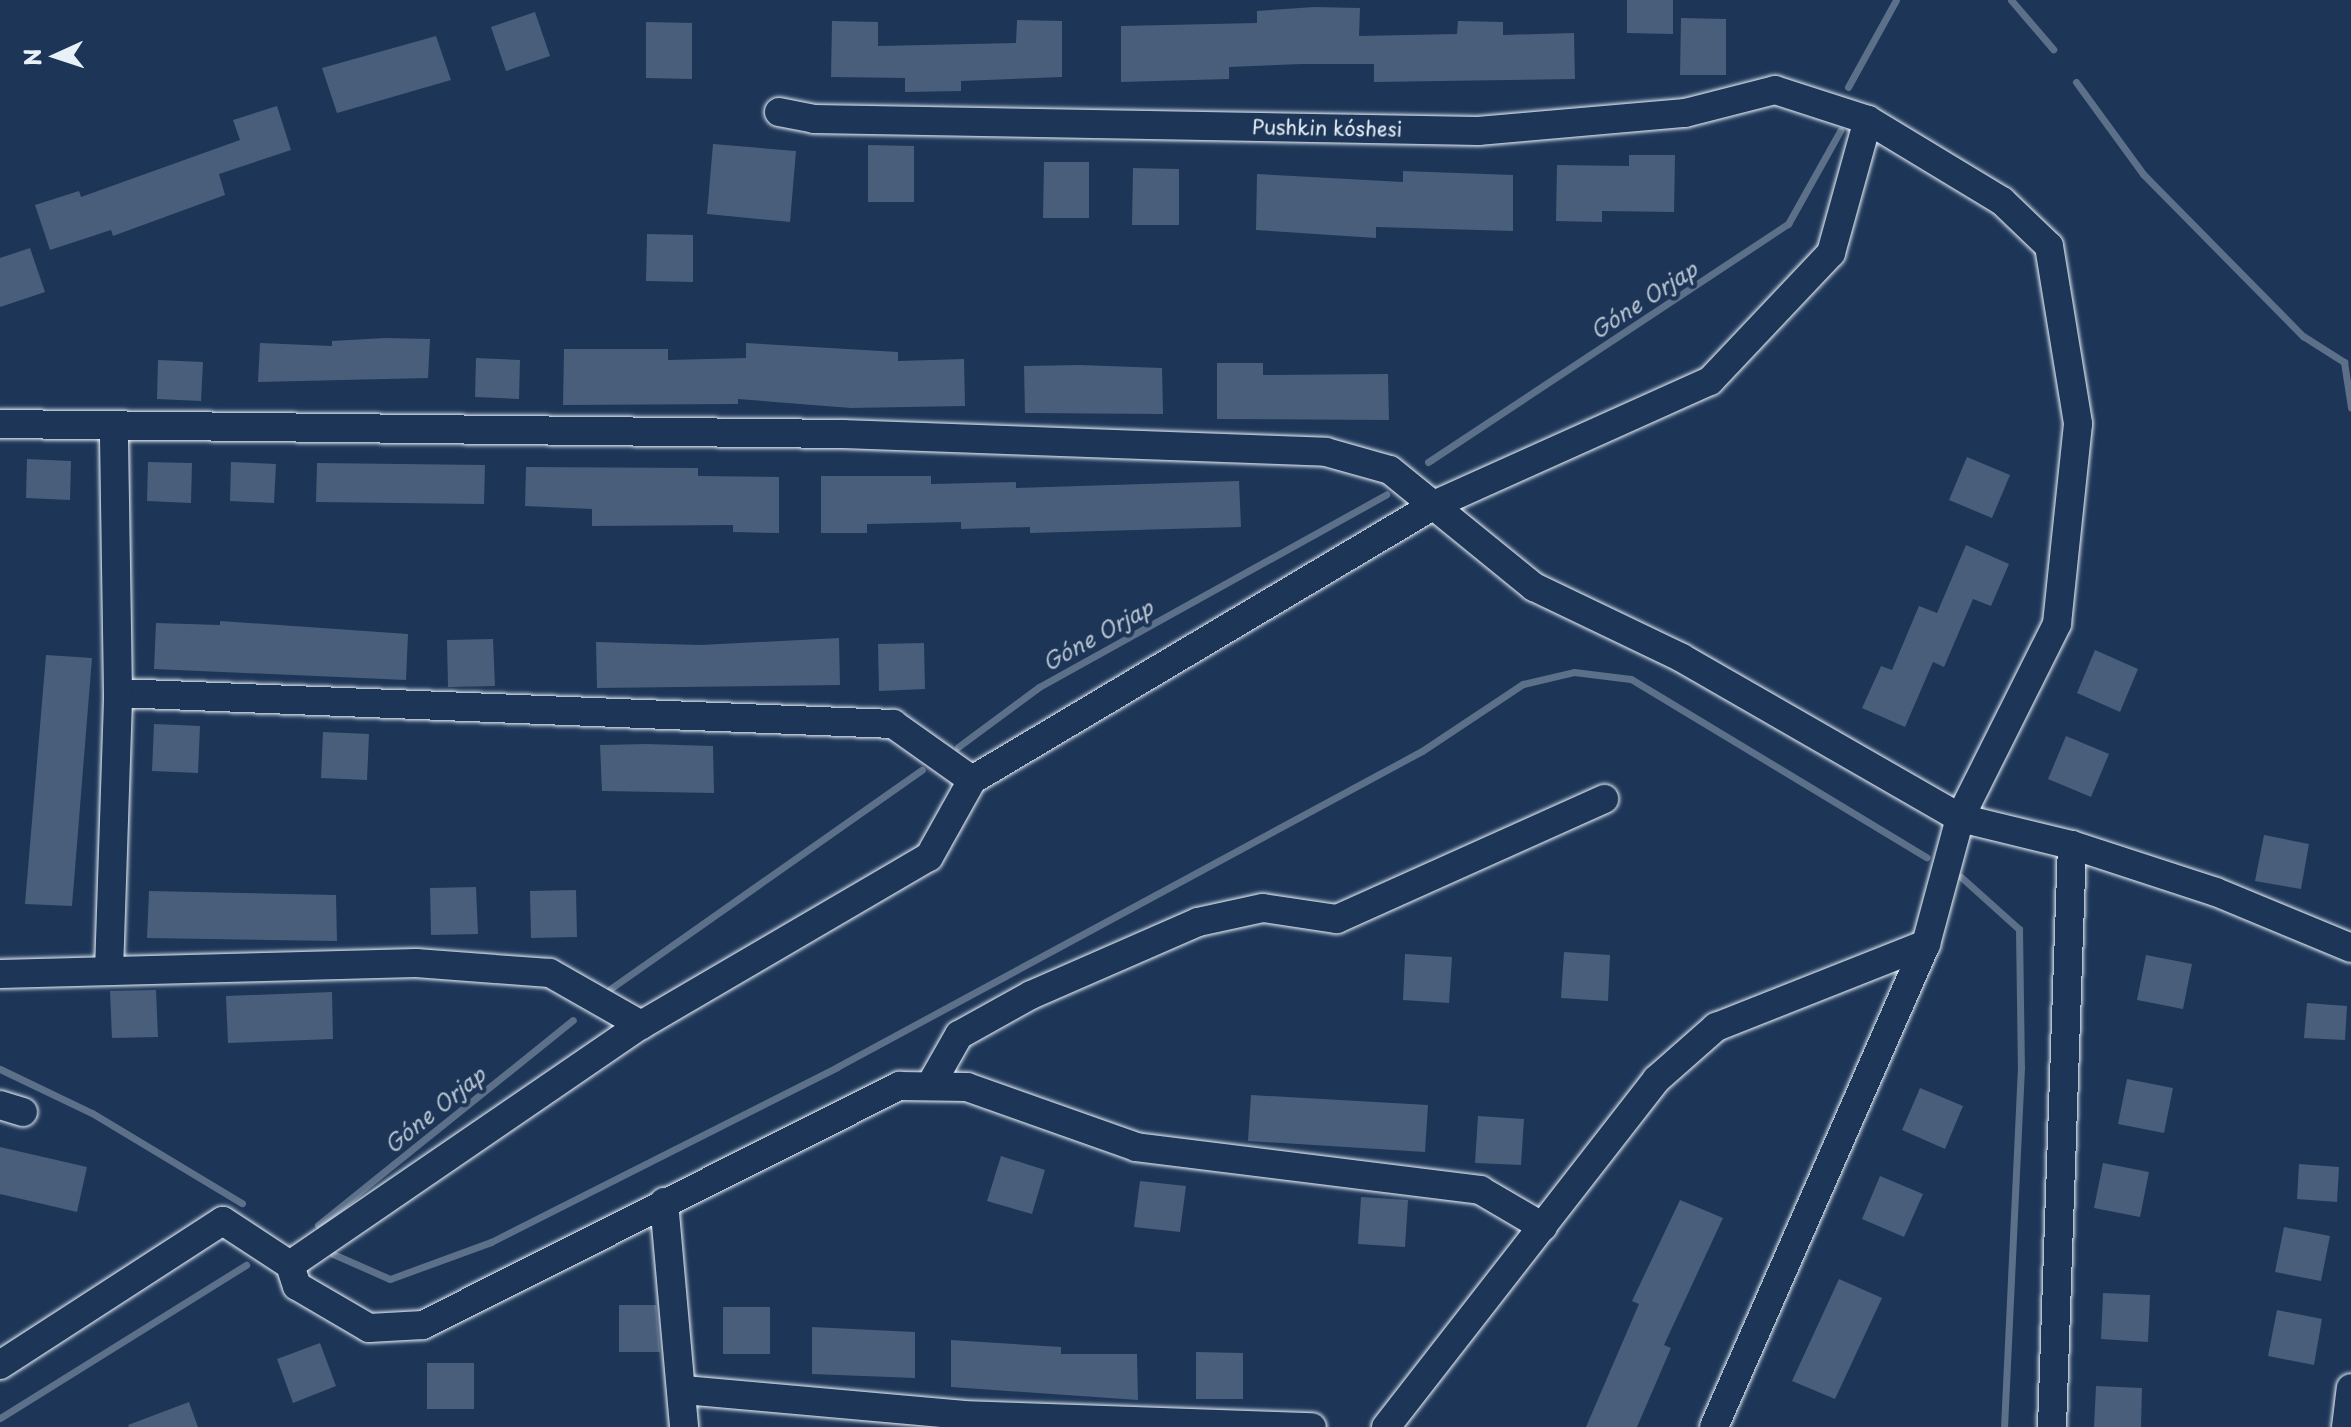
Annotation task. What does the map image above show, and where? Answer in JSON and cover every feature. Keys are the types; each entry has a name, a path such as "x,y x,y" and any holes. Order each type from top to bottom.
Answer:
{"street":[{"name":"Pushkin kóshesi","path":"779,112 814,119 1478,131 1685,113 1775,90 1868,120 2002,201 2049,246 2078,424 2057,624 1960,818 1926,944 1714,1427"},
{"path":"290,1265 641,1025 929,857 972,780 1436,504 1710,381 1831,253 1868,120"},
{"path":"0,424 843,434 1326,452 1390,470 1436,504 1534,587 1682,658 1960,818 2072,845 2216,892 2351,948"},
{"path":"109,971 118,693 114,427"},
{"path":"118,693 893,724 972,780"},
{"path":"930,1086 959,1035 1031,995 1198,922 1263,908 1337,919 1604,799"},
{"path":"2052,1427 2072,845"},
{"path":"1386,1427 1657,1079 1716,1027 1926,944"},
{"path":"0,974 416,963 550,973 641,1025"},
{"path":"0,1365 223,1221 290,1265 297,1286 369,1328 423,1325 899,1086 967,1087 1136,1147 1480,1190 1543,1227"},
{"path":"664,1202 684,1390 684,1427"},
{"path":"2346,1427 2351,1388"},
{"path":"684,1390 962,1415 1312,1427"}],"building":[{"path":"1627,0 1673,0 1673,34 1627,33"},
{"path":"1360,8 1359,36 1457,34 1458,21 1503,22 1503,35 1574,33 1575,79 1374,82 1374,64 1302,64 1229,67 1229,79 1121,82 1121,26 1257,23 1257,11"},
{"path":"535,12 550,56 506,71 491,27"},
{"path":"1681,18 1726,19 1726,75 1680,75"},
{"path":"1017,20 1062,21 1062,77 961,81 961,91 905,92 905,78 831,77 832,21 878,22 878,46 1016,43"},
{"path":"646,22 692,23 692,79 646,78"},
{"path":"436,36 451,80 337,113 322,68"},
{"path":"277,106 291,150 219,174 225,195 113,236 111,230 50,250 35,205 79,191 81,197 240,140 233,120"},
{"path":"713,144 796,151 790,222 707,214"},
{"path":"868,145 914,146 914,202 868,202"},
{"path":"1629,155 1675,155 1674,212 1602,211 1602,222 1556,221 1557,165 1629,166"},
{"path":"1044,162 1089,162 1089,218 1043,218"},
{"path":"1133,168 1179,169 1179,225 1132,225"},
{"path":"1403,171 1513,175 1513,231 1376,227 1376,238 1256,230 1257,174 1403,182"},
{"path":"647,234 693,235 693,282 646,281"},
{"path":"30,248 45,292 0,307 0,258"},
{"path":"430,339 428,378 258,382 260,343 332,346 332,341"},
{"path":"746,343 898,352 898,361 964,359 965,406 851,408 738,399 738,404 563,405 564,349 668,349 668,360 746,358"},
{"path":"476,358 520,360 519,399 475,397"},
{"path":"158,360 203,362 201,401 157,399"},
{"path":"1217,363 1263,363 1263,375 1388,374 1389,420 1217,419"},
{"path":"1024,366 1162,368 1163,414 1025,413"},
{"path":"1967,457 2010,475 1992,518 1949,500"},
{"path":"27,459 71,461 70,500 26,498"},
{"path":"148,462 192,463 191,503 147,501"},
{"path":"231,462 276,464 274,503 230,501"},
{"path":"317,463 485,465 484,504 316,502"},
{"path":"526,467 698,468 698,476 779,477 779,533 733,532 733,525 592,526 592,509 525,506"},
{"path":"821,476 931,476 931,484 1016,482 1016,488 1239,481 1241,527 1030,533 1030,527 961,529 961,522 867,524 867,533 821,533"},
{"path":"1966,545 2009,564 1991,606 1973,599 1944,667 1933,662 1905,727 1862,708 1881,666 1892,670 1919,606 1937,613"},
{"path":"220,621 408,634 406,680 154,669 156,623 220,625"},
{"path":"839,638 840,685 597,688 596,642 700,645"},
{"path":"493,639 495,686 448,687 447,640"},
{"path":"924,643 925,689 879,691 878,644"},
{"path":"2095,650 2138,669 2120,712 2077,693"},
{"path":"46,655 92,658 72,906 25,904"},
{"path":"154,724 200,726 198,773 152,771"},
{"path":"323,732 369,734 367,780 321,778"},
{"path":"2066,736 2109,754 2091,797 2048,779"},
{"path":"600,745 713,746 714,793 602,791"},
{"path":"2264,835 2309,844 2301,889 2255,881"},
{"path":"476,887 478,934 431,935 430,888"},
{"path":"576,890 577,937 531,938 530,891"},
{"path":"149,891 336,895 337,941 147,938"},
{"path":"1564,952 1610,955 1608,1001 1561,998"},
{"path":"1405,954 1452,957 1449,1003 1403,1000"},
{"path":"2146,955 2192,964 2183,1009 2137,1000"},
{"path":"156,990 158,1037 112,1038 110,991"},
{"path":"332,992 333,1039 228,1043 226,996"},
{"path":"2307,1003 2347,1006 2345,1040 2304,1038"},
{"path":"2127,1079 2173,1088 2164,1133 2118,1124"},
{"path":"1920,1088 1963,1106 1945,1149 1902,1130"},
{"path":"1251,1095 1428,1105 1425,1152 1248,1141"},
{"path":"1478,1116 1524,1119 1521,1165 1475,1163"},
{"path":"0,1147 87,1167 77,1212 0,1194"},
{"path":"1001,1156 1045,1170 1032,1214 987,1201"},
{"path":"2103,1163 2149,1172 2140,1217 2094,1208"},
{"path":"2299,1164 2339,1167 2337,1202 2297,1199"},
{"path":"1880,1176 1923,1194 1904,1237 1862,1219"},
{"path":"1140,1181 1186,1186 1180,1232 1134,1227"},
{"path":"1361,1197 1408,1200 1405,1247 1358,1244"},
{"path":"1680,1200 1723,1218 1664,1345 1671,1348 1637,1427 1586,1427 1639,1304 1632,1301"},
{"path":"2284,1227 2330,1236 2321,1281 2275,1272"},
{"path":"1839,1279 1882,1298 1835,1399 1792,1381"},
{"path":"2103,1293 2150,1295 2148,1342 2101,1339"},
{"path":"619,1305 656,1305 660,1352 619,1352"},
{"path":"723,1307 770,1307 770,1354 723,1354"},
{"path":"2277,1310 2322,1319 2314,1365 2268,1356"},
{"path":"812,1327 915,1332 915,1378 812,1374"},
{"path":"951,1340 1061,1347 1061,1354 1137,1354 1138,1400 951,1387"},
{"path":"320,1343 336,1386 293,1403 277,1359"},
{"path":"1196,1352 1243,1353 1243,1399 1196,1399"},
{"path":"427,1363 474,1363 474,1409 427,1409"},
{"path":"2096,1386 2142,1388 2141,1427 2094,1427"},
{"path":"189,1402 198,1427 128,1425"}],"waterway":[{"name":"Góne Orjap","path":"1848,87 1896,0"},
{"path":"2011,0 2053,49"},
{"path":"2076,82 2143,174 2303,336 2344,362 2351,407"},
{"name":"Góne Orjap","path":"1428,462 1788,224 1840,131"},
{"name":"Góne Orjap","path":"958,747 1039,687 1386,495"},
{"path":"333,1254 390,1279 491,1242 837,1067 1422,751 1523,684 1574,672 1631,679 1926,857"},
{"name":"Góne Orjap","path":"610,989 922,770"},
{"path":"1961,877 2019,929 2021,1067 2004,1427"},
{"name":"Góne Orjap","path":"318,1225 573,1020"},
{"path":"0,1069 92,1113 242,1203"},
{"name":"Góne Orjap","path":"0,1418 246,1265"}]}
